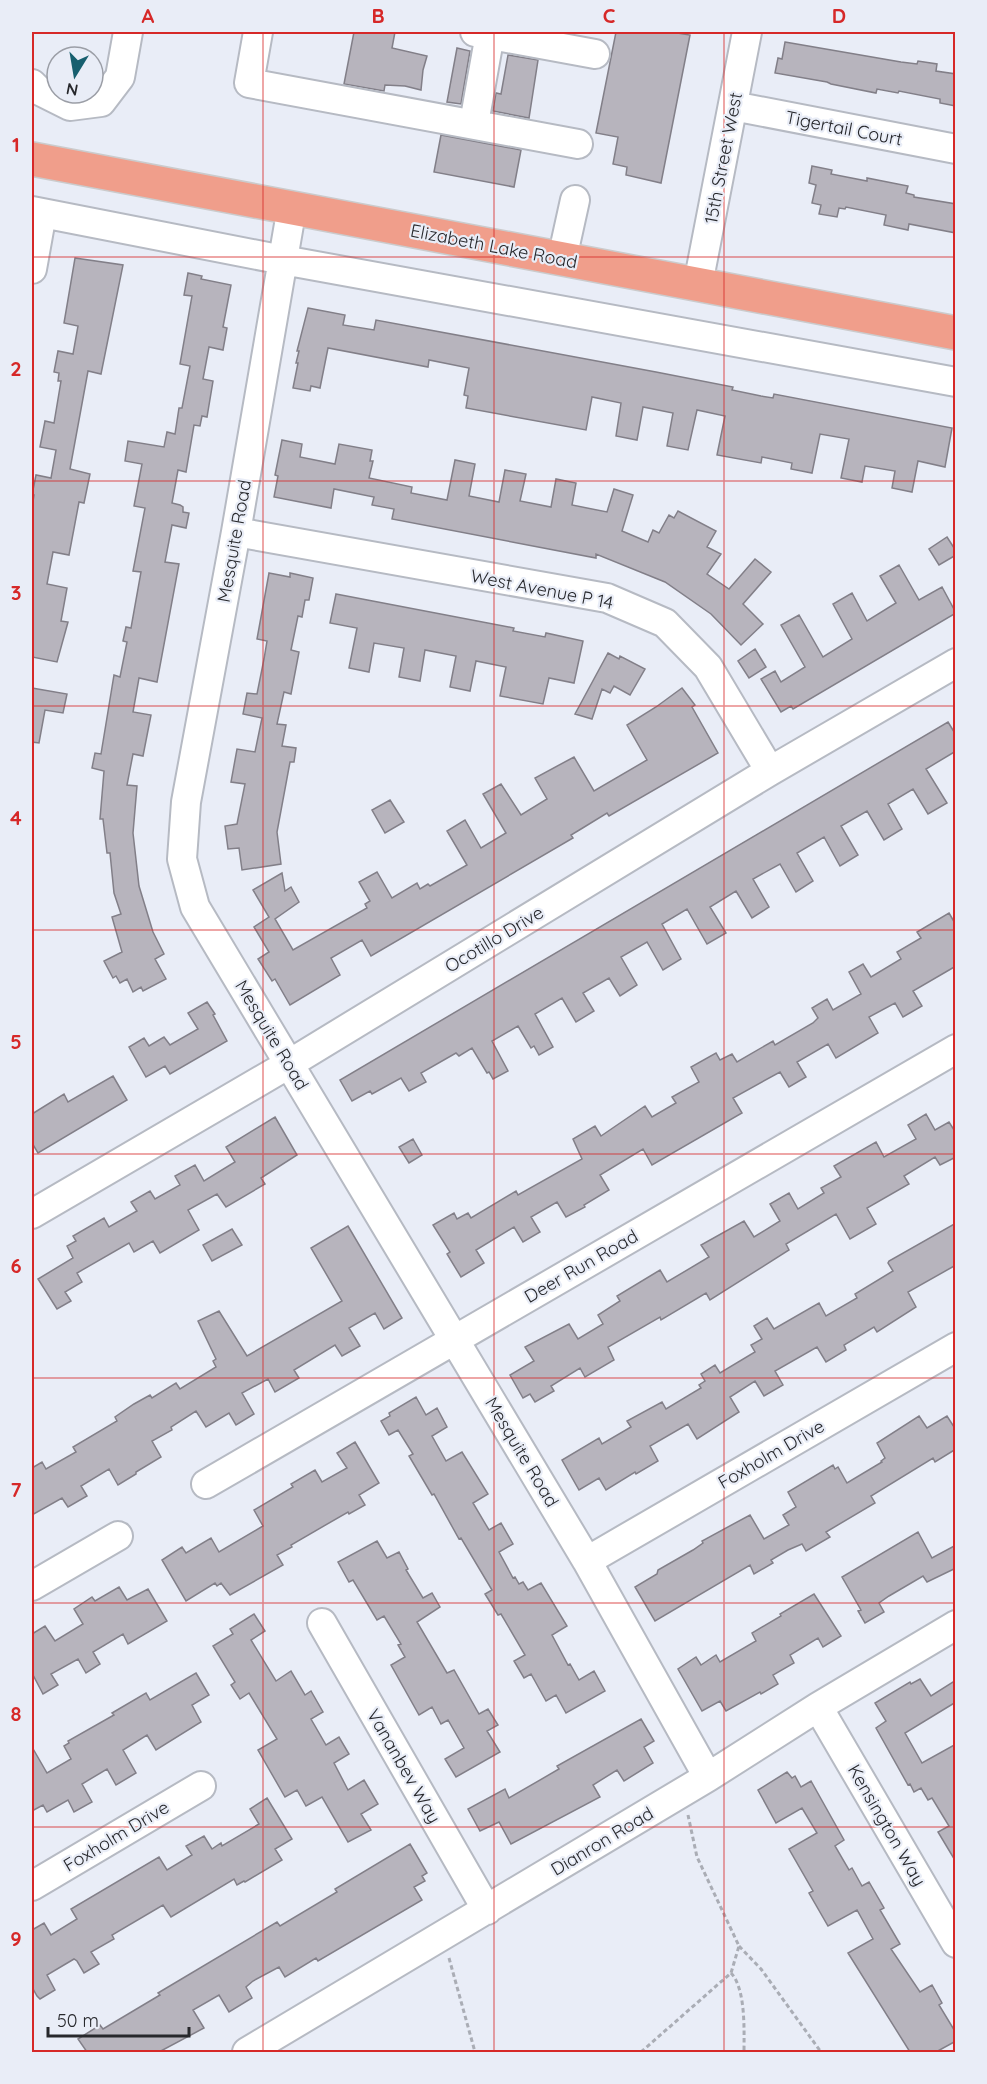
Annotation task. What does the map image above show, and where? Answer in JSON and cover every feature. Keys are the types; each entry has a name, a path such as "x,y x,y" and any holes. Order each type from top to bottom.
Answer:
{"main road":[{"name":"Elizabeth Lake Road","path":"32,159 956,333"}],"street":[{"path":"32,84 38,90 70,106 101,102 120,76 128,32"},
{"path":"258,32 249,83 578,144"},
{"name":"15th Street West","path":"698,284 747,32"},
{"path":"476,111 483,33 595,54"},
{"name":"Tigertail Court","path":"732,106 956,149"},
{"path":"562,259 575,200"},
{"name":"Mesquite Road","path":"292,207 236,532 186,802 182,859 195,906 587,1561 708,1777"},
{"path":"32,269 37,212 283,260 956,382"},
{"name":"West Avenue P 14","path":"236,532 607,598 664,623 708,667 770,771"},
{"name":"Ocotillo Drive","path":"32,1214 289,1064 770,771 956,663"},
{"name":"Deer Run Road","path":"206,1484 956,1049"},
{"name":"Foxholm Drive","path":"587,1561 956,1347"},
{"path":"32,1586 118,1536"},
{"name":"Vananbev Way","path":"322,1623 487,1910"},
{"name":"Dianron Road","path":"247,2052 682,1793 818,1707 956,1625"},
{"name":"Kensington Way","path":"818,1707 956,1943"},
{"name":"Foxholm Drive","path":"32,1886 201,1786"}],"path":[{"path":"682,1793 697,1857 739,1946 761,1969 820,2052"},
{"path":"442,1936 456,1977 467,2028 475,2052"},
{"path":"641,2052 731,1973 739,1946"},
{"path":"731,1973 737,1980 742,2009 744,2052"}],"building":[{"path":"354,32 395,32 392,48 427,56 421,90 385,85 384,91 344,84"},
{"path":"616,32 671,32 690,35 661,183 626,175 627,167 613,164 618,137 596,133"},
{"path":"785,42 901,62 917,64 918,61 937,64 936,71 956,74 956,106 940,103 940,99 899,91 898,93 877,89 876,93 775,73 778,58 782,59"},
{"path":"457,48 470,51 461,104 447,102"},
{"path":"508,55 538,60 529,118 493,111 496,93 501,94"},
{"path":"441,135 521,150 514,187 434,172"},
{"path":"812,166 832,170 831,174 908,186 906,193 914,197 956,204 956,233 909,224 908,230 884,225 886,215 846,207 845,209 839,208 837,217 819,214 821,205 812,203 816,185 809,183"},
{"path":"75,258 123,265 101,374 88,371 70,469 90,474 84,503 79,502 69,555 53,552 47,584 67,588 61,621 68,622 57,662 32,657 32,508 34,495 32,495 36,475 51,478 56,450 40,447 45,421 54,423 61,381 58,381 59,373 54,372 58,351 73,354 78,326 64,323"},
{"path":"188,273 202,276 201,279 231,285 223,327 227,328 223,350 209,347 203,379 213,381 207,417 202,416 200,426 194,425 186,472 178,470 172,503 180,505 183,507 183,512 189,513 186,528 172,525 165,562 179,564 157,682 139,678 133,712 151,715 143,756 133,754 127,785 137,786 133,833 139,886 153,932 164,954 155,959 166,979 143,991 141,987 133,992 127,979 120,983 116,976 113,978 104,961 122,952 112,917 121,914 114,893 110,853 107,853 103,819 100,819 104,771 92,768 95,753 101,754 114,675 120,677 127,642 123,641 126,627 131,628 141,572 133,571 145,508 134,506 142,464 125,461 128,441 164,447 167,432 175,434 190,366 180,364 192,296 184,295"},
{"path":"308,308 345,315 343,325 374,330 376,320 733,387 732,390 761,396 773,398 774,394 952,428 945,467 918,461 912,492 892,488 895,471 865,466 862,482 841,478 849,439 820,434 812,473 791,469 792,463 762,457 761,463 717,455 725,416 697,410 688,450 667,446 673,413 643,407 637,440 616,436 621,403 592,397 586,430 466,408 468,396 464,395 469,368 429,360 428,367 328,348 320,388 311,386 310,391 293,388 298,363 296,363 299,351 297,351"},
{"path":"282,440 302,444 300,457 335,464 339,444 372,450 370,461 373,461 369,478 412,487 411,493 447,500 455,460 475,464 469,496 499,502 505,470 526,474 520,501 551,507 556,479 576,483 572,505 607,512 614,489 633,495 622,531 648,542 653,530 659,533 669,515 674,518 678,511 716,531 707,547 721,554 707,574 729,589 755,559 771,572 743,604 763,624 741,645 711,614 665,582 596,554 596,558 392,519 394,509 372,505 374,497 334,489 331,508 274,497 278,476 275,475"},
{"path":"947,537 956,555 939,565 929,549"},
{"path":"899,565 919,600 942,587 956,613 793,709 791,706 781,712 761,679 775,671 781,682 805,667 781,625 799,615 823,657 852,639 833,604 852,593 867,621 896,603 880,576"},
{"path":"269,573 290,577 290,573 313,578 309,600 305,600 302,617 298,616 291,650 299,652 291,694 284,692 277,724 286,725 282,746 296,748 294,762 290,762 277,832 281,864 242,870 239,848 228,849 225,826 237,824 245,784 231,782 237,749 255,752 262,718 243,714 247,693 257,694 264,659 267,641 257,639"},
{"path":"336,594 514,628 513,631 545,637 546,633 583,641 574,683 549,678 543,704 500,696 506,667 476,661 470,691 450,687 456,656 425,650 420,681 399,677 404,648 374,643 369,672 349,668 357,628 330,623"},
{"path":"755,649 766,667 749,678 738,661"},
{"path":"608,653 619,659 620,656 645,669 630,695 614,686 610,693 602,689 592,719 575,714"},
{"path":"32,688 67,694 63,713 45,710 39,743 32,742"},
{"path":"682,688 695,705 692,707 718,753 609,816 607,813 571,835 573,838 371,956 362,940 331,958 340,975 290,1005 275,979 272,981 258,959 269,952 254,927 269,917 253,890 282,873 285,891 291,887 299,902 275,919 293,950 367,908 365,904 370,901 359,882 377,872 392,898 417,883 420,889 428,884 430,886 467,865 447,831 465,820 481,848 506,833 483,794 501,784 521,815 547,799 535,778 574,757 594,791 647,760 627,725"},
{"path":"948,722 956,735 956,751 926,769 947,803 928,814 913,789 888,804 902,829 884,840 867,811 841,826 858,855 840,866 824,837 797,853 813,881 796,892 780,864 753,879 769,907 752,918 736,891 710,907 726,933 707,944 687,909 662,924 681,959 663,970 647,942 621,957 637,985 620,996 609,978 583,993 594,1011 576,1022 562,998 535,1014 553,1047 539,1055 534,1046 531,1048 518,1026 492,1041 508,1071 493,1079 472,1048 459,1056 456,1053 421,1073 426,1082 409,1091 401,1078 372,1094 370,1091 352,1101 340,1080"},
{"path":"390,800 404,822 385,833 372,810"},
{"path":"949,913 956,925 956,966 913,991 922,1006 903,1017 895,1003 869,1017 878,1033 836,1058 828,1044 797,1062 806,1077 789,1087 780,1072 733,1098 742,1113 652,1165 643,1149 600,1175 609,1190 584,1205 585,1207 566,1217 557,1202 531,1217 540,1232 523,1242 514,1227 476,1250 484,1263 461,1277 447,1254 450,1252 433,1225 454,1213 457,1219 468,1213 471,1218 516,1191 518,1195 582,1159 573,1139 595,1126 601,1136 645,1106 652,1117 676,1103 672,1097 699,1082 691,1067 716,1053 720,1060 732,1054 737,1062 773,1041 775,1045 813,1023 818,1018 812,1008 827,999 833,1010 861,994 849,972 863,964 871,977 901,959 897,952 921,938 917,932"},
{"path":"207,1002 227,1041 170,1074 165,1066 146,1077 129,1047 144,1038 149,1046 164,1037 170,1045 198,1029 188,1013"},
{"path":"113,1076 127,1100 38,1153 32,1143 32,1114 64,1094 68,1102"},
{"path":"926,1114 935,1130 949,1122 956,1133 956,1157 940,1165 935,1157 904,1176 909,1184 867,1208 876,1224 850,1239 836,1214 786,1244 789,1250 710,1300 706,1293 661,1320 660,1317 608,1347 614,1360 585,1377 580,1368 551,1386 554,1391 535,1402 530,1394 523,1398 510,1375 534,1361 525,1347 569,1324 578,1339 603,1324 598,1315 620,1301 617,1296 660,1270 667,1282 709,1257 701,1245 744,1221 754,1237 780,1221 770,1204 789,1193 798,1209 824,1193 821,1188 841,1177 834,1166 876,1142 884,1157 916,1139 908,1125"},
{"path":"275,1117 297,1155 261,1178 265,1184 226,1207 217,1194 188,1210 199,1230 160,1253 153,1241 134,1252 129,1243 77,1273 82,1282 65,1292 71,1301 57,1309 38,1279 73,1258 67,1246 76,1241 73,1236 104,1218 109,1227 137,1211 131,1202 150,1191 155,1199 180,1185 175,1176 195,1165 204,1181 235,1162 226,1147"},
{"path":"413,1139 422,1155 409,1163 399,1147"},
{"path":"956,1223 956,1265 908,1292 916,1307 877,1332 874,1327 844,1345 846,1350 826,1362 817,1347 775,1371 783,1385 764,1396 755,1381 730,1397 739,1412 697,1439 688,1424 650,1446 658,1461 636,1474 635,1472 606,1490 599,1478 579,1490 562,1460 599,1438 602,1444 631,1427 627,1421 662,1402 666,1409 701,1388 699,1385 705,1381 701,1374 715,1365 720,1373 755,1352 751,1345 762,1339 754,1326 767,1318 774,1329 819,1303 826,1316 857,1298 855,1294 893,1271 889,1261"},
{"path":"348,1226 402,1318 384,1329 375,1313 349,1328 360,1346 342,1356 335,1345 294,1370 299,1378 275,1392 268,1379 242,1393 254,1414 236,1425 229,1413 206,1427 196,1411 171,1427 172,1430 152,1441 161,1457 136,1474 118,1485 109,1469 81,1486 87,1496 68,1507 62,1498 32,1515 32,1468 42,1462 46,1469 76,1452 73,1447 117,1421 115,1417 134,1404 150,1395 152,1398 176,1383 180,1389 216,1367 213,1361 216,1359 198,1321 219,1311 247,1356 342,1301 311,1248"},
{"path":"232,1229 242,1245 212,1261 203,1245"},
{"path":"416,1397 426,1415 437,1408 447,1427 432,1436 446,1461 462,1452 488,1494 473,1503 489,1530 501,1523 513,1544 499,1552 513,1578 515,1577 519,1584 523,1582 528,1590 541,1583 567,1626 552,1635 568,1665 570,1664 579,1680 594,1671 605,1691 566,1713 556,1695 546,1701 531,1674 524,1678 514,1661 525,1655 501,1614 498,1615 485,1594 492,1590 409,1456 413,1454 398,1430 389,1435 381,1421 390,1416 389,1413"},
{"path":"919,1416 927,1428 947,1416 956,1430 956,1449 935,1462 933,1458 871,1496 875,1503 826,1532 830,1537 806,1551 802,1544 788,1550 771,1560 773,1563 754,1574 750,1565 655,1621 635,1587 657,1574 658,1570 693,1550 703,1543 702,1541 750,1515 764,1539 789,1525 783,1515 796,1507 788,1492 833,1465 835,1469 838,1467 847,1483 885,1458 877,1443"},
{"path":"355,1442 379,1483 359,1495 365,1505 349,1514 348,1512 291,1545 292,1547 277,1555 283,1565 230,1595 221,1583 217,1586 215,1583 186,1601 162,1560 182,1547 186,1553 211,1538 219,1552 263,1526 254,1510 293,1487 291,1484 315,1470 322,1482 347,1468 337,1453"},
{"path":"918,1532 932,1558 956,1545 956,1568 927,1582 923,1576 889,1596 879,1603 884,1612 865,1623 858,1611 861,1610 842,1577"},
{"path":"377,1541 387,1558 399,1552 408,1569 406,1570 423,1598 432,1593 440,1607 417,1622 447,1673 454,1670 479,1714 488,1709 498,1725 487,1731 500,1752 456,1777 445,1759 464,1748 448,1720 441,1724 432,1707 419,1715 391,1665 405,1657 398,1645 401,1644 384,1616 377,1620 353,1580 349,1582 338,1562"},
{"path":"119,1587 127,1600 148,1589 167,1621 128,1644 123,1634 93,1652 100,1664 86,1673 78,1659 51,1674 58,1685 43,1694 32,1673 32,1634 45,1626 55,1641 83,1624 74,1609 92,1597 95,1601"},
{"path":"814,1594 841,1636 823,1647 818,1638 790,1655 794,1663 773,1675 778,1684 761,1694 760,1692 726,1711 720,1701 702,1711 678,1669 696,1657 701,1665 716,1655 720,1662 756,1641 752,1633"},
{"path":"254,1614 265,1631 251,1640 276,1681 291,1671 305,1695 311,1691 323,1712 311,1719 326,1745 339,1737 349,1754 334,1763 348,1790 364,1780 378,1804 361,1814 371,1830 348,1842 322,1797 306,1806 297,1790 285,1797 258,1750 277,1739 249,1693 240,1699 231,1685 235,1682 213,1646 233,1634 230,1629"},
{"path":"196,1673 209,1695 192,1705 201,1722 156,1750 147,1735 123,1750 136,1773 116,1785 107,1769 82,1784 92,1802 74,1812 68,1800 47,1812 43,1805 32,1811 32,1747 47,1773 71,1759 64,1746 69,1743 68,1741 114,1715 112,1713 146,1693 150,1700"},
{"path":"920,1679 931,1696 956,1680 956,1702 905,1733 922,1763 956,1744 956,1862 938,1832 949,1826 932,1798 928,1800 921,1788 914,1792 910,1784 908,1785 876,1728 886,1721 875,1703 910,1682 911,1684"},
{"path":"641,1719 654,1741 644,1747 653,1763 624,1781 617,1770 593,1785 600,1797 511,1844 499,1822 480,1831 468,1809 505,1789 509,1798 559,1769 557,1766"},
{"path":"787,1772 792,1778 795,1776 801,1787 811,1781 844,1840 835,1846 849,1870 852,1868 862,1886 869,1882 884,1908 880,1910 900,1944 891,1949 920,1992 932,1985 942,2003 939,2005 956,2033 956,2041 936,2052 910,2052 848,1953 873,1939 857,1910 828,1926 809,1893 813,1891 789,1849 817,1833 802,1808 776,1823 758,1790"},
{"path":"267,1798 292,1839 275,1849 282,1860 245,1882 237,1885 234,1879 171,1917 163,1905 112,1935 114,1939 91,1952 99,1964 84,1973 74,1959 47,1975 55,1990 40,1999 37,1996 32,1987 32,1930 44,1923 51,1935 77,1919 71,1909 159,1857 167,1870 192,1855 186,1846 204,1836 212,1849 221,1843 222,1846 259,1824 250,1809"},
{"path":"410,1844 427,1873 422,1876 425,1881 414,1887 422,1900 318,1961 316,1958 285,1977 279,1967 253,1981 246,1987 252,1998 229,2012 219,1995 193,2010 204,2028 159,2052 87,2052 78,2039 100,2025 103,2029 160,1995 158,1993 277,1922 280,1926 337,1892 335,1889"}]}
